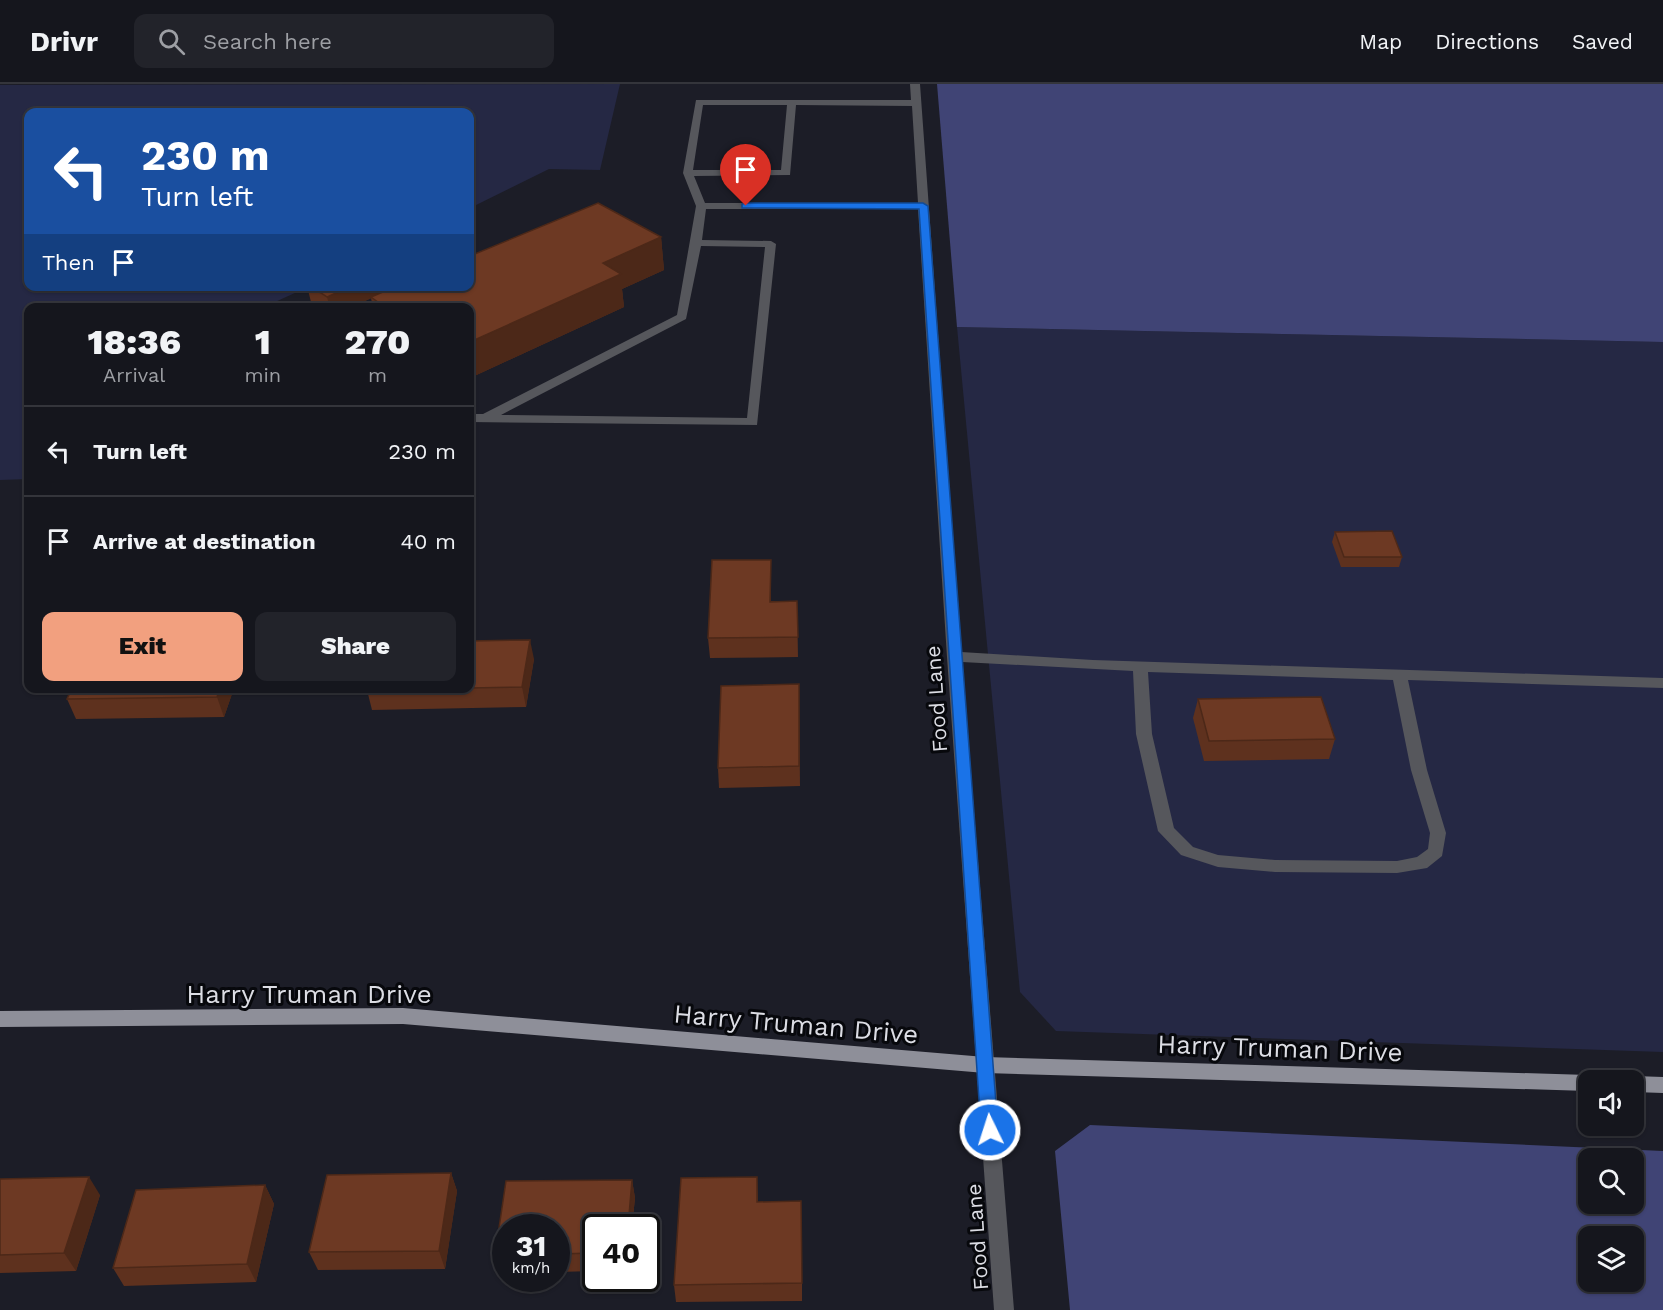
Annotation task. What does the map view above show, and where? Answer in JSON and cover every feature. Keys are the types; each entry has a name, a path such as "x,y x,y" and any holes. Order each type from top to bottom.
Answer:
{"main road":[{"name":"Harry Truman Drive","path":"0,1019 403,1016 985,1065 1578,1083"},
{"path":"1644,1084 1663,1085"}],"street":[{"name":"Food Lane","path":"915,84 954,657 1004,1310"},
{"path":"484,418 682,317 702,206 688,173 699,102 916,104"},
{"path":"688,173 786,173 792,102"},
{"path":"702,206 923,206"},
{"path":"474,418 753,422 771,244 696,243"},
{"path":"954,657 1140,666 1663,683"},
{"path":"1140,666 1144,734 1166,831 1187,850 1207,857 1275,866 1397,867 1421,863 1436,852 1438,833 1419,770 1399,674"}],"shaded area":[{"path":"620,84 600,170 549,169 474,206 474,108 24,108 24,291 299,291 273,303 24,303 24,479 0,480 0,85"},
{"path":"937,84 1663,84 1663,342 957,327"},
{"path":"957,327 1663,342 1663,1052 1056,1031 1020,992"},
{"path":"1090,1125 1597,1148 1578,1148 1578,1214 1644,1214 1644,1150 1663,1151 1663,1310 1070,1310 1055,1151"}],"building":[{"path":"598,203 661,237 603,263 621,274 474,340 474,303 379,303 371,297 385,291 474,291 474,254"},
{"path":"318,291 341,291 327,297"},
{"path":"1392,531 1402,557 1344,557 1335,532"},
{"path":"712,560 771,560 770,602 797,601 798,637 708,638"},
{"path":"530,640 522,687 474,688 474,641"},
{"path":"799,684 799,766 718,768 721,686"},
{"path":"70,693 218,693 217,697 67,699"},
{"path":"1321,697 1335,739 1209,741 1198,699"},
{"path":"451,1173 439,1251 309,1252 327,1175"},
{"path":"89,1177 64,1253 0,1255 0,1179"},
{"path":"757,1177 757,1202 801,1201 802,1283 674,1285 681,1178"},
{"path":"632,1180 629,1214 582,1214 582,1253 570,1254 570,1214 501,1214 506,1181"},
{"path":"265,1185 247,1264 113,1268 136,1190"}],"route":[{"path":"746,206 923,206 990,1130"}]}
